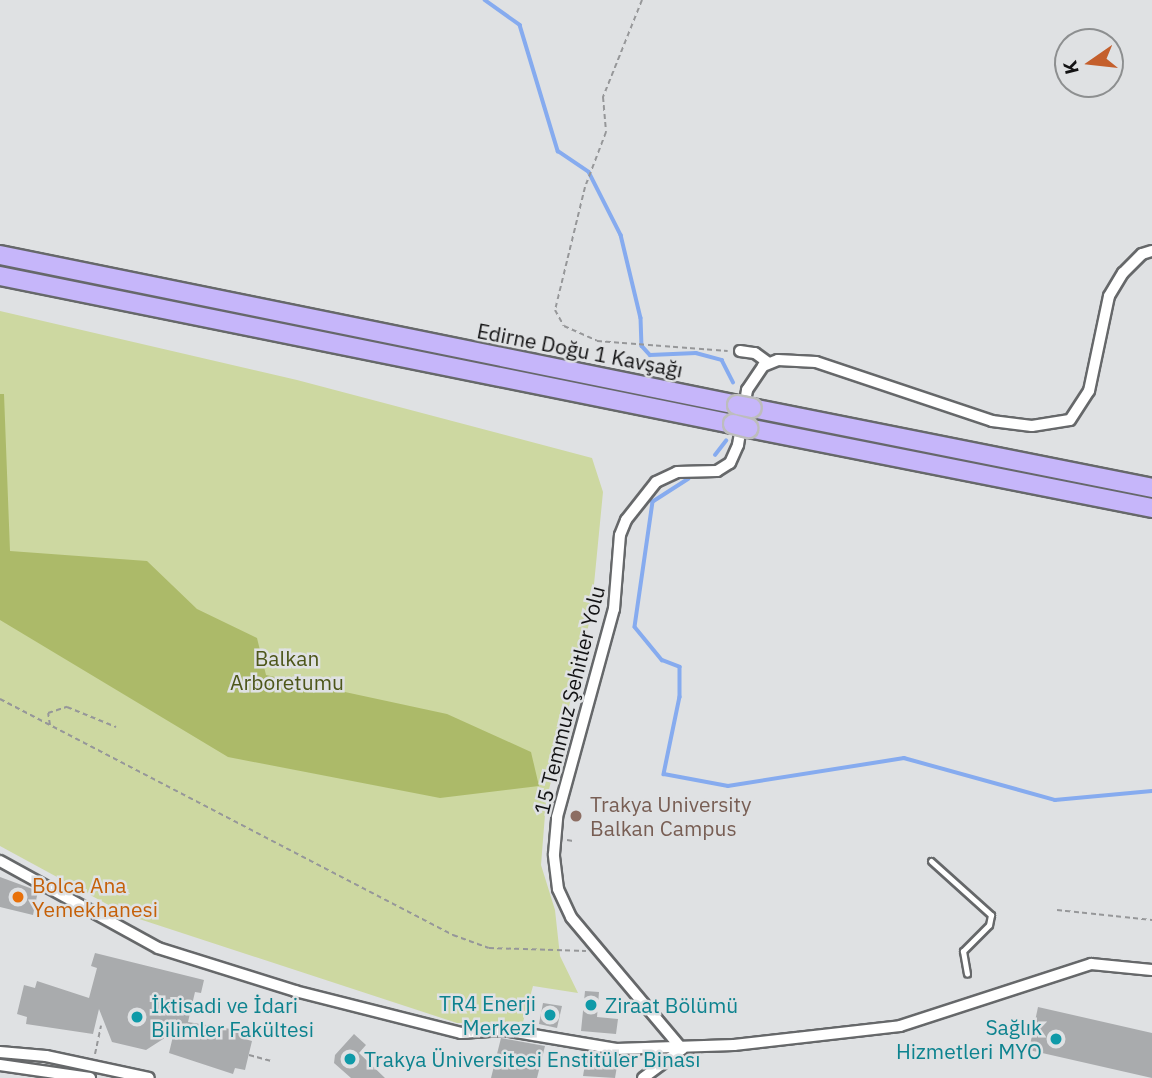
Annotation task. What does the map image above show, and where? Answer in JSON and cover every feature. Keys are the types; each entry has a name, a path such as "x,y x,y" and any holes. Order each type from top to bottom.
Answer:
{"highway":[{"name":"Edirne Doğu 1 Kavşağı","path":"0,255 1152,488"},
{"name":"Edirne Doğu 1 Kavşağı","path":"0,276 1152,508"}],"street":[{"path":"740,351 755,353 769,363 778,360 816,362 992,421 1052,426 1070,420 1081,408 1098,359 1109,296 1123,273 1142,254 1152,251"},
{"name":"15 Temmuz Şehitler Yolu","path":"682,1049 571,918 558,889 554,854 557,817 587,722 614,609 620,581 620,535 656,482 677,472 717,471 730,463 747,390 769,363"},
{"path":"0,861 158,948 295,991 461,1033 504,1030 617,1049 682,1049 900,1026 1091,964 1152,970"},
{"path":"643,1078 682,1049"},
{"path":"0,1052 93,1065 149,1078"},
{"path":"0,1065 90,1078"}],"lane":[{"path":"931,861 991,915 989,925 963,951 967,974"}],"path":[{"path":"642,0 603,97 606,132 585,187 555,310 564,326 597,341 740,351"},
{"path":"0,699 453,934 489,948 597,951"},
{"path":"50,726 47,716 62,707 116,727"},
{"path":"1056,910 1152,920"},
{"path":"93,1065 101,1026"},
{"path":"249,1055 271,1060"}],"green space":[{"name":"Balkan Arboretumu","path":"0,311 297,380 592,458 603,492 591,615 546,802 541,865 555,910 560,956 578,993 533,986 523,1022 457,1023 127,915 0,846"},
{"path":"0,394 4,394 10,551 147,561 197,609 257,638 266,675 447,714 531,752 539,786 440,798 228,757 0,620"}],"building":[{"name":"Bolca Ana Yemekhanesi","path":"0,877 38,891 33,915 0,907"},
{"path":"95,953 204,980 201,993 195,992 188,1022 243,1031 241,1038 252,1041 245,1070 235,1068 233,1074 169,1053 174,1032 146,1050 112,1042 99,1009 93,1034 26,1024 27,1017 17,1014 24,985 35,988 37,981 89,998 97,968 91,966"},
{"name":"Ziraat Bölümü","path":"585,991 599,992 597,1017 618,1019 616,1034 581,1031"},
{"name":"TR4 Enerji Merkezi","path":"543,1003 562,1006 557,1028 539,1024"},
{"path":"1038,1007 1152,1033 1152,1078 1029,1050"},
{"name":"Trakya Üniversitesi Enstitüler Binası","path":"354,1034 366,1045 359,1053 385,1078 351,1078 334,1063 335,1055"},
{"path":"501,1038 545,1046 537,1078 491,1078"},
{"path":"586,1059 617,1066 615,1078 583,1076"}],"waterway":[{"path":"485,0 520,25 558,151 589,172 621,235 641,318 642,346 650,355 696,353 722,360 733,382"},
{"path":"715,455 726,441"},
{"path":"689,479 653,502 635,627 662,660 680,667 680,697 664,774 728,786 904,758 1055,800 1152,791"}],"place":[{"name":"Trakya University Balkan Campus","path":"576,816"},
{"name":"Bolca Ana Yemekhanesi","path":"18,897"},
{"name":"Ziraat Bölümü","path":"591,1005"},
{"name":"TR4 Enerji Merkezi","path":"550,1015"},
{"name":"İktisadi ve İdari Bilimler Fakültesi","path":"137,1017"},
{"name":"Sağlık Hizmetleri MYO","path":"1056,1039"},
{"name":"Trakya Üniversitesi Enstitüler Binası","path":"350,1059"}]}
